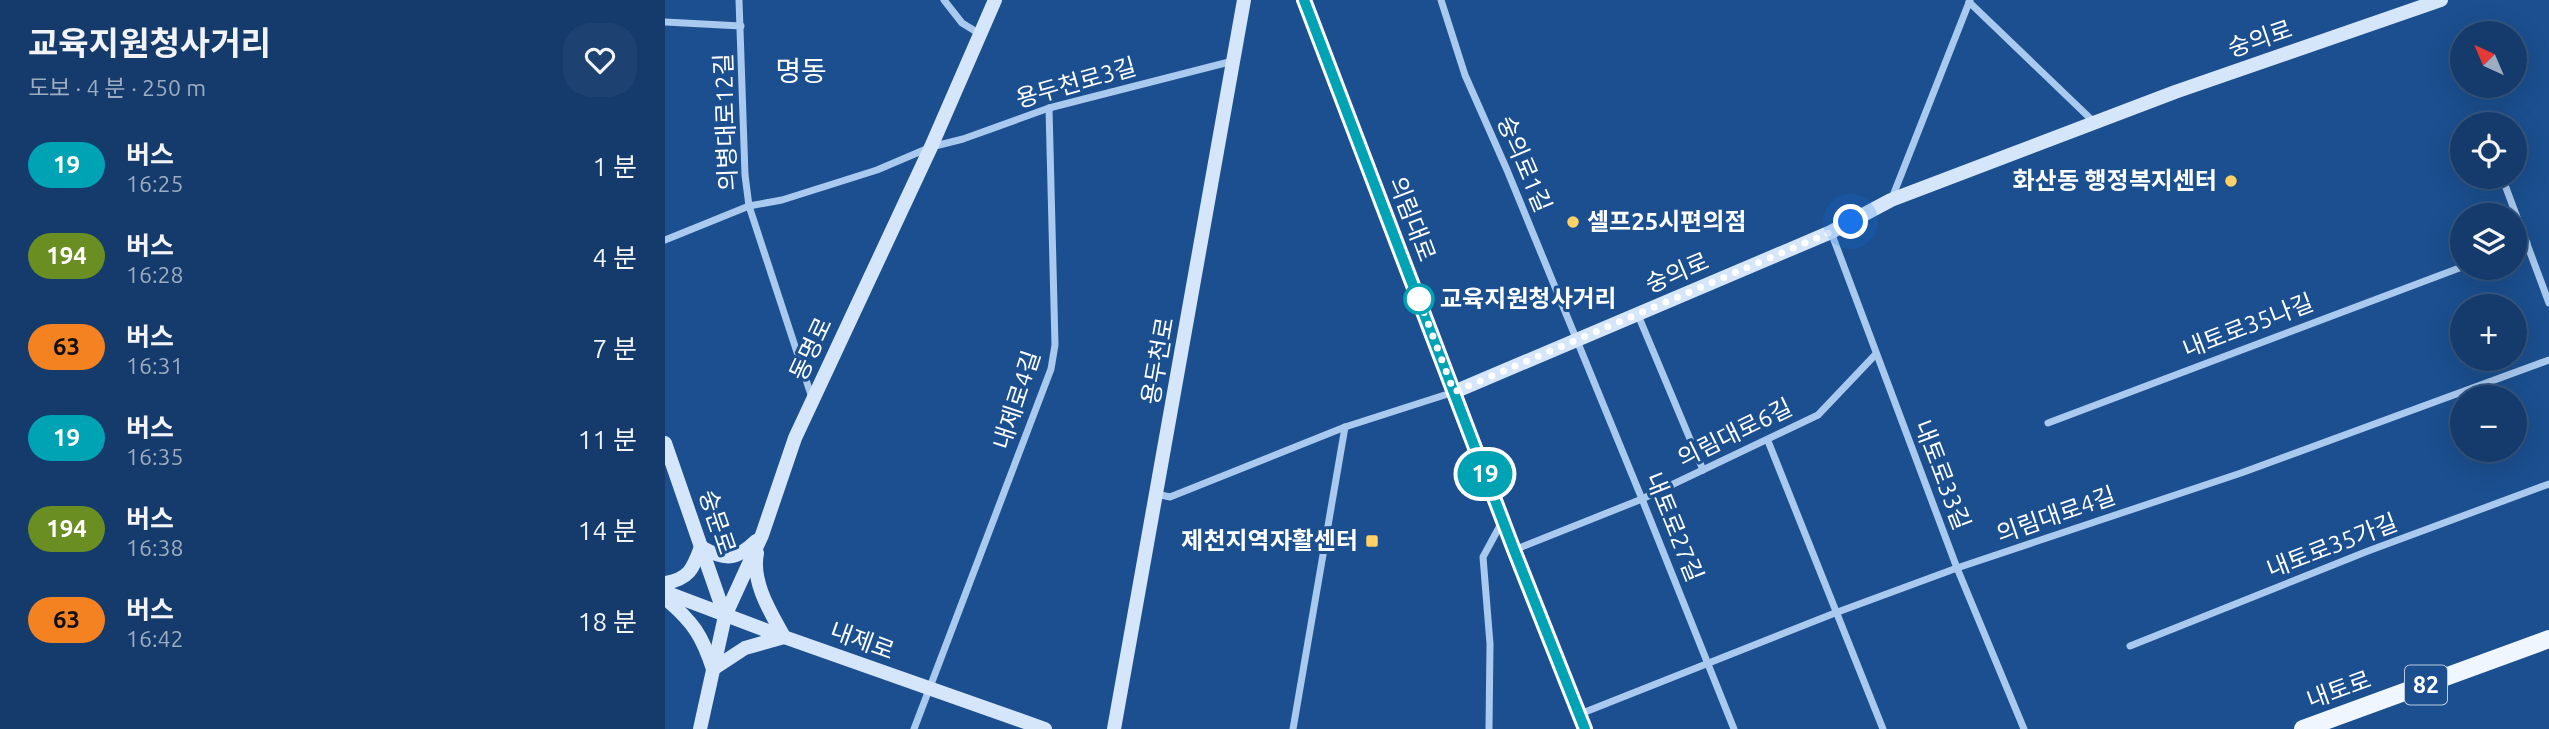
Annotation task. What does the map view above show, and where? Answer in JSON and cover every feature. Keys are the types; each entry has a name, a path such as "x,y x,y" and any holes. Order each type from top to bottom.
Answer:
{"main road":[{"name":"내토로","path":"2303,729 2549,639"}],"street":[{"name":"의병대로12길","path":"739,0 745,175 749,206 813,400"},
{"path":"944,0 962,23 980,34"},
{"name":"동명로","path":"700,729 725,616 762,536 795,438 931,147 995,0"},
{"name":"용두천로","path":"1114,729 1244,0"},
{"name":"의림대로","path":"1304,0 1585,729"},
{"name":"숭의로1길","path":"1441,0 1465,75 1507,170 1576,341"},
{"name":"숭의로","path":"1155,494 1170,497 1345,427 1454,392 1831,232 1891,200 2175,92 2441,0"},
{"path":"1891,200 1970,1 2095,124"},
{"path":"665,22 741,26"},
{"name":"용두천로3길","path":"665,240 749,206 782,200 877,170 931,147 963,139 1049,108 1233,61"},
{"name":"내제로4길","path":"914,729 1051,369 1055,345 1049,108"},
{"name":"내토로33길","path":"1831,232 1957,568 2024,729"},
{"path":"2527,243 2549,303"},
{"name":"내토로35나길","path":"2048,423 2450,272"},
{"path":"1638,315 1703,470"},
{"name":"내토로27길","path":"1576,341 1734,729"},
{"name":"의림대로6길","path":"1514,550 1642,499 1818,415 1875,355"},
{"name":"의림대로4길","path":"1579,715 1835,613 1957,568 2241,472 2549,360"},
{"path":"1293,729 1345,427"},
{"path":"1768,440 1883,729"},
{"name":"숭문로","path":"665,443 725,616"},
{"name":"내토로35가길","path":"2130,646 2368,551 2549,485"},
{"path":"1489,729 1490,644 1483,556 1503,520"},
{"path":"665,583 681,581 695,566 701,548 715,555 728,557 742,554 762,536"},
{"path":"665,598 685,615 703,639 713,669 745,648 784,637 765,603 756,567 762,536"},
{"name":"내제로","path":"665,592 725,616 1045,729"}],"bus line":[{"name":"19","path":"1304,0 1585,729"}],"place":[{"name":"화산동 행정복지센터","path":"2231,181"},
{"name":"셀프25시편의점","path":"1573,222"},
{"name":"교육지원청사거리","path":"1419,299"},
{"name":"제천지역자활센터","path":"1372,541"}],"district":[{"name":"명동","path":"801,71"}],"route":[{"path":"1419,299 1417,294 1454,392 1851,222"}]}
